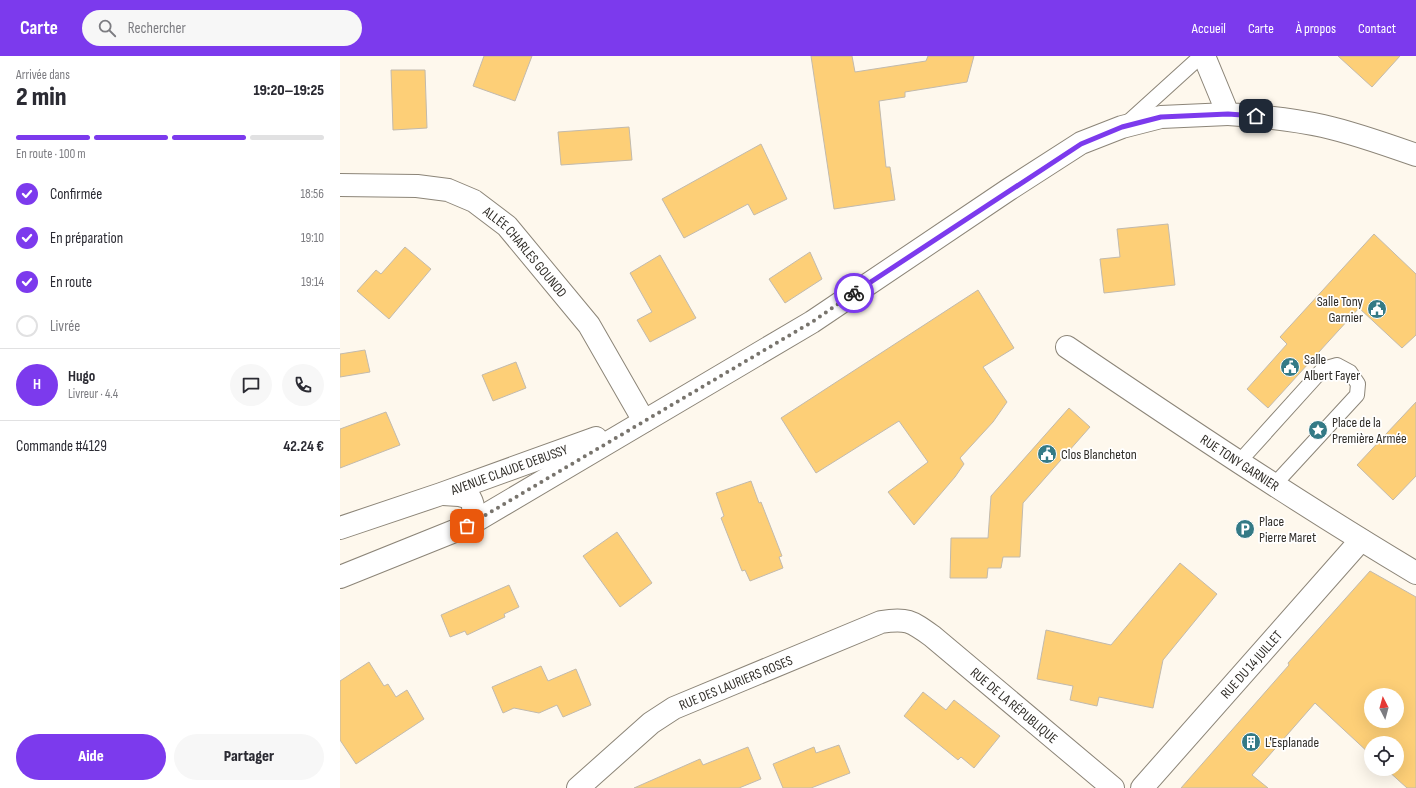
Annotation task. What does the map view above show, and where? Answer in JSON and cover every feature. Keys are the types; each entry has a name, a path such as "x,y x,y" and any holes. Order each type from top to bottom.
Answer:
{"street":[{"path":"1202,56 1228,114"},
{"name":"AVENUE CLAUDE DEBUSSY","path":"340,577 467,526 812,322 1001,195 1081,144 1122,127 1161,117 1228,114 1270,117 1323,126 1378,141 1416,155"},
{"name":"ALLÉE CHARLES GOUNOD","path":"340,185 416,186 448,190 474,201 502,222 507,226 589,325 644,421"},
{"name":"RUE TONY GARNIER","path":"1068,347 1274,485 1416,574"},
{"name":"AVENUE CLAUDE DEBUSSY","path":"340,528 441,494 644,421"},
{"name":"AVENUE CLAUDE DEBUSSY","path":"441,494 459,495 470,498 474,505 473,516 467,526"},
{"name":"RUE DU 14 JUILLET","path":"1142,788 1361,540"},
{"name":"RUE DES LAURIERS ROSES","path":"578,788 651,723 674,708 881,622 897,620 914,623"},
{"name":"RUE DE LA RÉPUBLIQUE","path":"914,623 932,636 1103,786"}],"lane":[{"path":"1122,127 1202,56"},
{"path":"1239,462 1323,369 1337,365 1350,372 1358,384 1358,395 1274,485"}],"building":[{"path":"484,56 532,56 515,101 473,86"},
{"path":"811,56 852,56 855,72 926,61 928,56 974,56 967,82 905,92 905,97 879,101 886,167 890,167 895,200 834,209"},
{"path":"1338,56 1400,56 1372,87"},
{"path":"391,70 425,70 427,128 393,130"},
{"path":"629,127 632,160 561,165 558,132"},
{"path":"761,144 787,199 754,215 748,204 684,238 662,199"},
{"path":"1168,224 1175,285 1104,293 1100,259 1120,257 1117,229"},
{"path":"1374,234 1416,274 1416,335 1402,348 1359,308 1268,408 1247,389 1287,344 1280,337"},
{"path":"405,247 431,269 389,319 357,291 376,270 381,274"},
{"path":"810,252 822,279 785,303 769,279"},
{"path":"660,255 696,318 650,342 637,320 652,312 630,273"},
{"path":"978,290 1014,348 983,367 1007,402 993,422 960,458 964,464 955,477 914,525 888,492 928,462 899,421 816,473 781,418"},
{"path":"365,350 370,372 340,377 340,354"},
{"path":"516,362 526,388 493,401 482,375"},
{"path":"1416,402 1416,476 1393,500 1357,465"},
{"path":"1069,408 1090,427 1023,503 1020,557 1003,557 1001,568 988,568 987,578 950,578 951,538 988,538 991,496"},
{"path":"386,412 400,445 340,468 340,429"},
{"path":"751,481 759,503 761,502 782,556 779,557 783,568 750,581 745,570 742,571 721,518 724,516 716,493"},
{"path":"617,532 652,583 620,607 583,556"},
{"path":"1180,563 1217,594 1163,660 1153,708 1099,697 1097,706 1070,700 1073,686 1037,679 1046,630 1111,645"},
{"path":"1370,571 1416,597 1416,788 1407,788 1394,776 1404,776 1404,736 1364,736 1364,748 1315,703 1252,775 1268,788 1181,788 1289,665 1288,663"},
{"path":"509,585 519,607 504,614 505,617 467,635 465,631 450,637 441,615"},
{"path":"369,662 384,686 388,684 396,697 407,690 424,719 356,764 340,740 340,681"},
{"path":"541,666 548,681 576,669 591,705 563,717 557,705 539,713 514,708 503,713 492,687"},
{"path":"923,692 946,710 954,700 1000,736 974,768 961,757 958,760 904,716"},
{"path":"839,745 850,773 811,788 783,788 773,764 814,747 816,753"},
{"path":"748,747 761,779 739,788 634,788 700,759 703,765"}],"way so far":[{"path":"467,526 812,322 854,293"}],"place":[{"name":"Salle Tony Garnier","path":"1377,309"},
{"name":"Salle Albert Fayer","path":"1290,367"},
{"name":"Place de la Première Armée","path":"1318,430"},
{"name":"Clos Blancheton","path":"1047,454"},
{"name":"Place Pierre Maret","path":"1245,529"},
{"name":"L'Esplanade","path":"1251,742"}],"route":[{"path":"854,293 1008,190 1081,144 1122,127 1161,117 1228,114 1256,116"}]}
